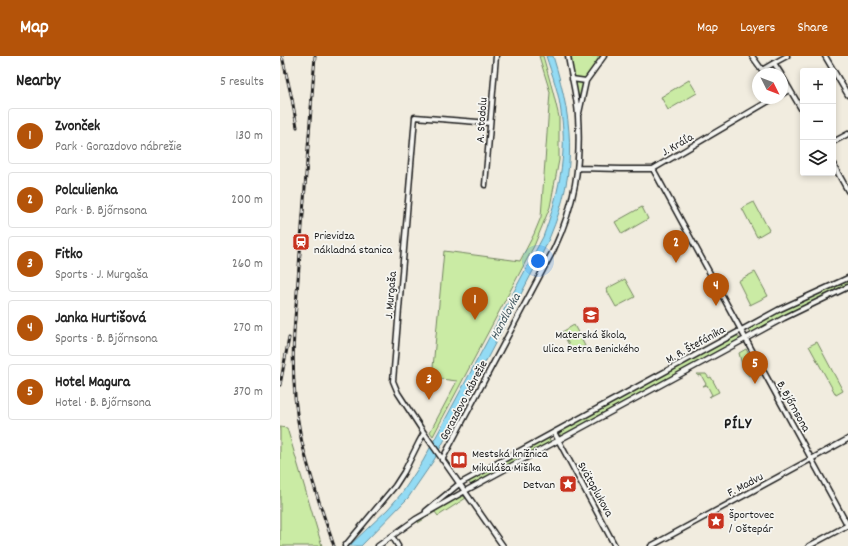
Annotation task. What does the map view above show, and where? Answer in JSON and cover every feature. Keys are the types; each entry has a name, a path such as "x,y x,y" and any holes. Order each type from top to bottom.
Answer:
{"street":[{"name":"A. Stodolu","path":"485,185 496,56"},
{"name":"Gorazdovo nábrežie","path":"441,458 564,228 570,209 578,168 578,115 568,56"},
{"path":"578,115 586,81 604,56"},
{"path":"752,56 761,68"},
{"path":"768,68 787,56"},
{"path":"825,56 848,95"},
{"path":"774,63 777,68"},
{"path":"572,79 586,81"},
{"path":"789,90 800,107"},
{"name":"J. Kráľa","path":"578,168 621,170 653,169 764,104"},
{"name":"J. Murgaša","path":"459,484 398,393 393,381 415,117 490,123"},
{"path":"836,140 848,134"},
{"name":"B. Bjőrnsona","path":"653,169 848,525"},
{"path":"836,169 848,191"},
{"name":"M. R. Štefánika","path":"416,520 459,484 780,309 848,278"},
{"name":"M. R. Štefánika","path":"416,520 465,491 784,318 848,287"},
{"path":"554,432 558,441"},
{"path":"345,546 395,486 424,433"},
{"name":"F. Madvu","path":"651,546 848,439"},
{"name":"Svätoplukova","path":"558,441 616,546"},
{"path":"459,484 503,546"},
{"path":"378,546 416,520"},
{"path":"809,546 848,525"},
{"path":"392,536 398,546"}],"green space":[{"path":"539,56 543,56 559,117 559,160 550,207 534,246 433,436 430,432 457,381 432,378 444,251 520,261 541,217 550,92"},
{"path":"569,56 604,56 586,81 578,116"},
{"path":"689,80 697,93 668,110 661,97"},
{"path":"754,202 769,230 757,237 742,208"},
{"path":"642,207 648,219 622,234 615,222"},
{"path":"755,272 768,296 750,305 738,281"},
{"path":"625,279 635,297 616,307 606,289"},
{"path":"848,280 848,285 751,333 748,329 779,312"},
{"path":"574,325 585,346 573,352 562,332"},
{"path":"737,335 740,339 561,436 559,432"},
{"path":"817,342 843,391 836,395 809,346"},
{"path":"746,349 758,371 749,376 743,369 739,353"},
{"path":"697,374 706,374 709,378 711,377 719,392 709,397 712,395 707,385 703,386 706,384 701,375 698,376"},
{"path":"280,427 287,428 322,546 280,546"},
{"path":"548,437 551,442 471,485 468,481"},
{"path":"463,496 466,498 438,516 435,512 418,523 419,521 459,497"}],"water":[{"name":"Handlovka","path":"546,56 553,56 561,83 569,131 570,154 567,177 563,200 555,224 544,250 434,460 408,498 361,546 349,546 388,509 402,493 423,461 543,237 557,191 563,144 563,128 559,98"}],"railway":[{"path":"282,56 297,127"},
{"path":"315,56 294,332 293,372 295,398 304,452 334,546"},
{"path":"280,385 289,338"}],"place":[{"name":"Prievidza nákladná stanica","path":"301,242"},
{"name":"Polculienka","path":"676,263"},
{"name":"Janka Hurtišová","path":"716,306"},
{"name":"Materská škola, Ulica Petra Benického","path":"591,315"},
{"name":"Zvonček","path":"475,320"},
{"name":"Hotel Magura","path":"755,384"},
{"name":"Fitko","path":"429,400"},
{"name":"Mestská knižnica Mikuláša Mišíka","path":"459,460"},
{"name":"Detvan","path":"568,484"},
{"name":"Športovec / Oštepár","path":"716,521"}],"district":[{"name":"PÍLY","path":"738,422"}]}
